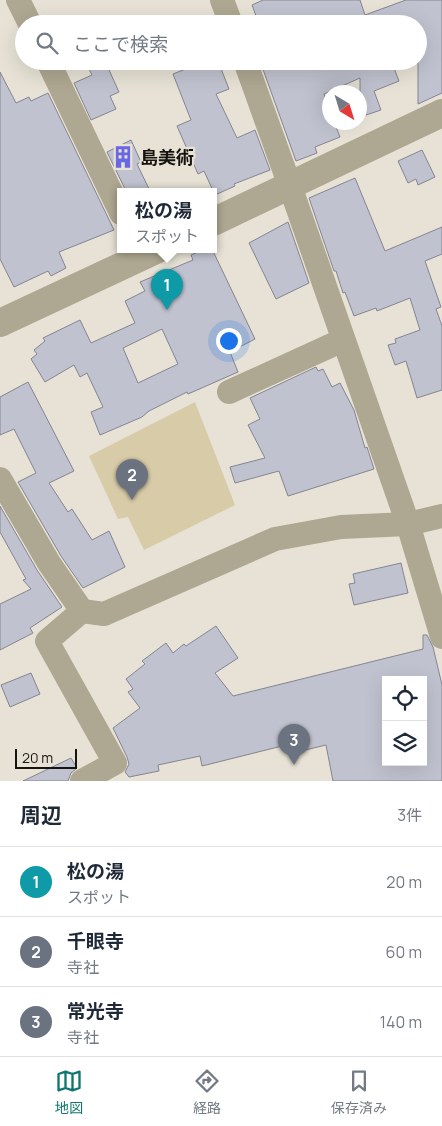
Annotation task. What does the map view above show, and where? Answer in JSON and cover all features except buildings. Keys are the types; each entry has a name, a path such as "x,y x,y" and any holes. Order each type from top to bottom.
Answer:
{"street":[{"path":"18,0 26,15"},
{"path":"222,0 228,15"},
{"path":"52,70 117,205"},
{"path":"248,70 408,524 442,637"},
{"path":"217,220 442,113"},
{"path":"0,323 142,253"},
{"path":"229,392 343,340"},
{"path":"0,479 49,563 82,611 104,614 275,539 341,527 408,524 442,516"},
{"path":"82,611 47,641 115,763 82,781"}],"shaded area":[{"path":"195,402 235,505 144,550 128,517 118,519 89,456"}],"place":[{"name":"島美術","path":"123,157"},
{"name":"松の湯","path":"167,310"},
{"name":"千眼寺","path":"132,500"},
{"name":"常光寺","path":"294,765"}]}
